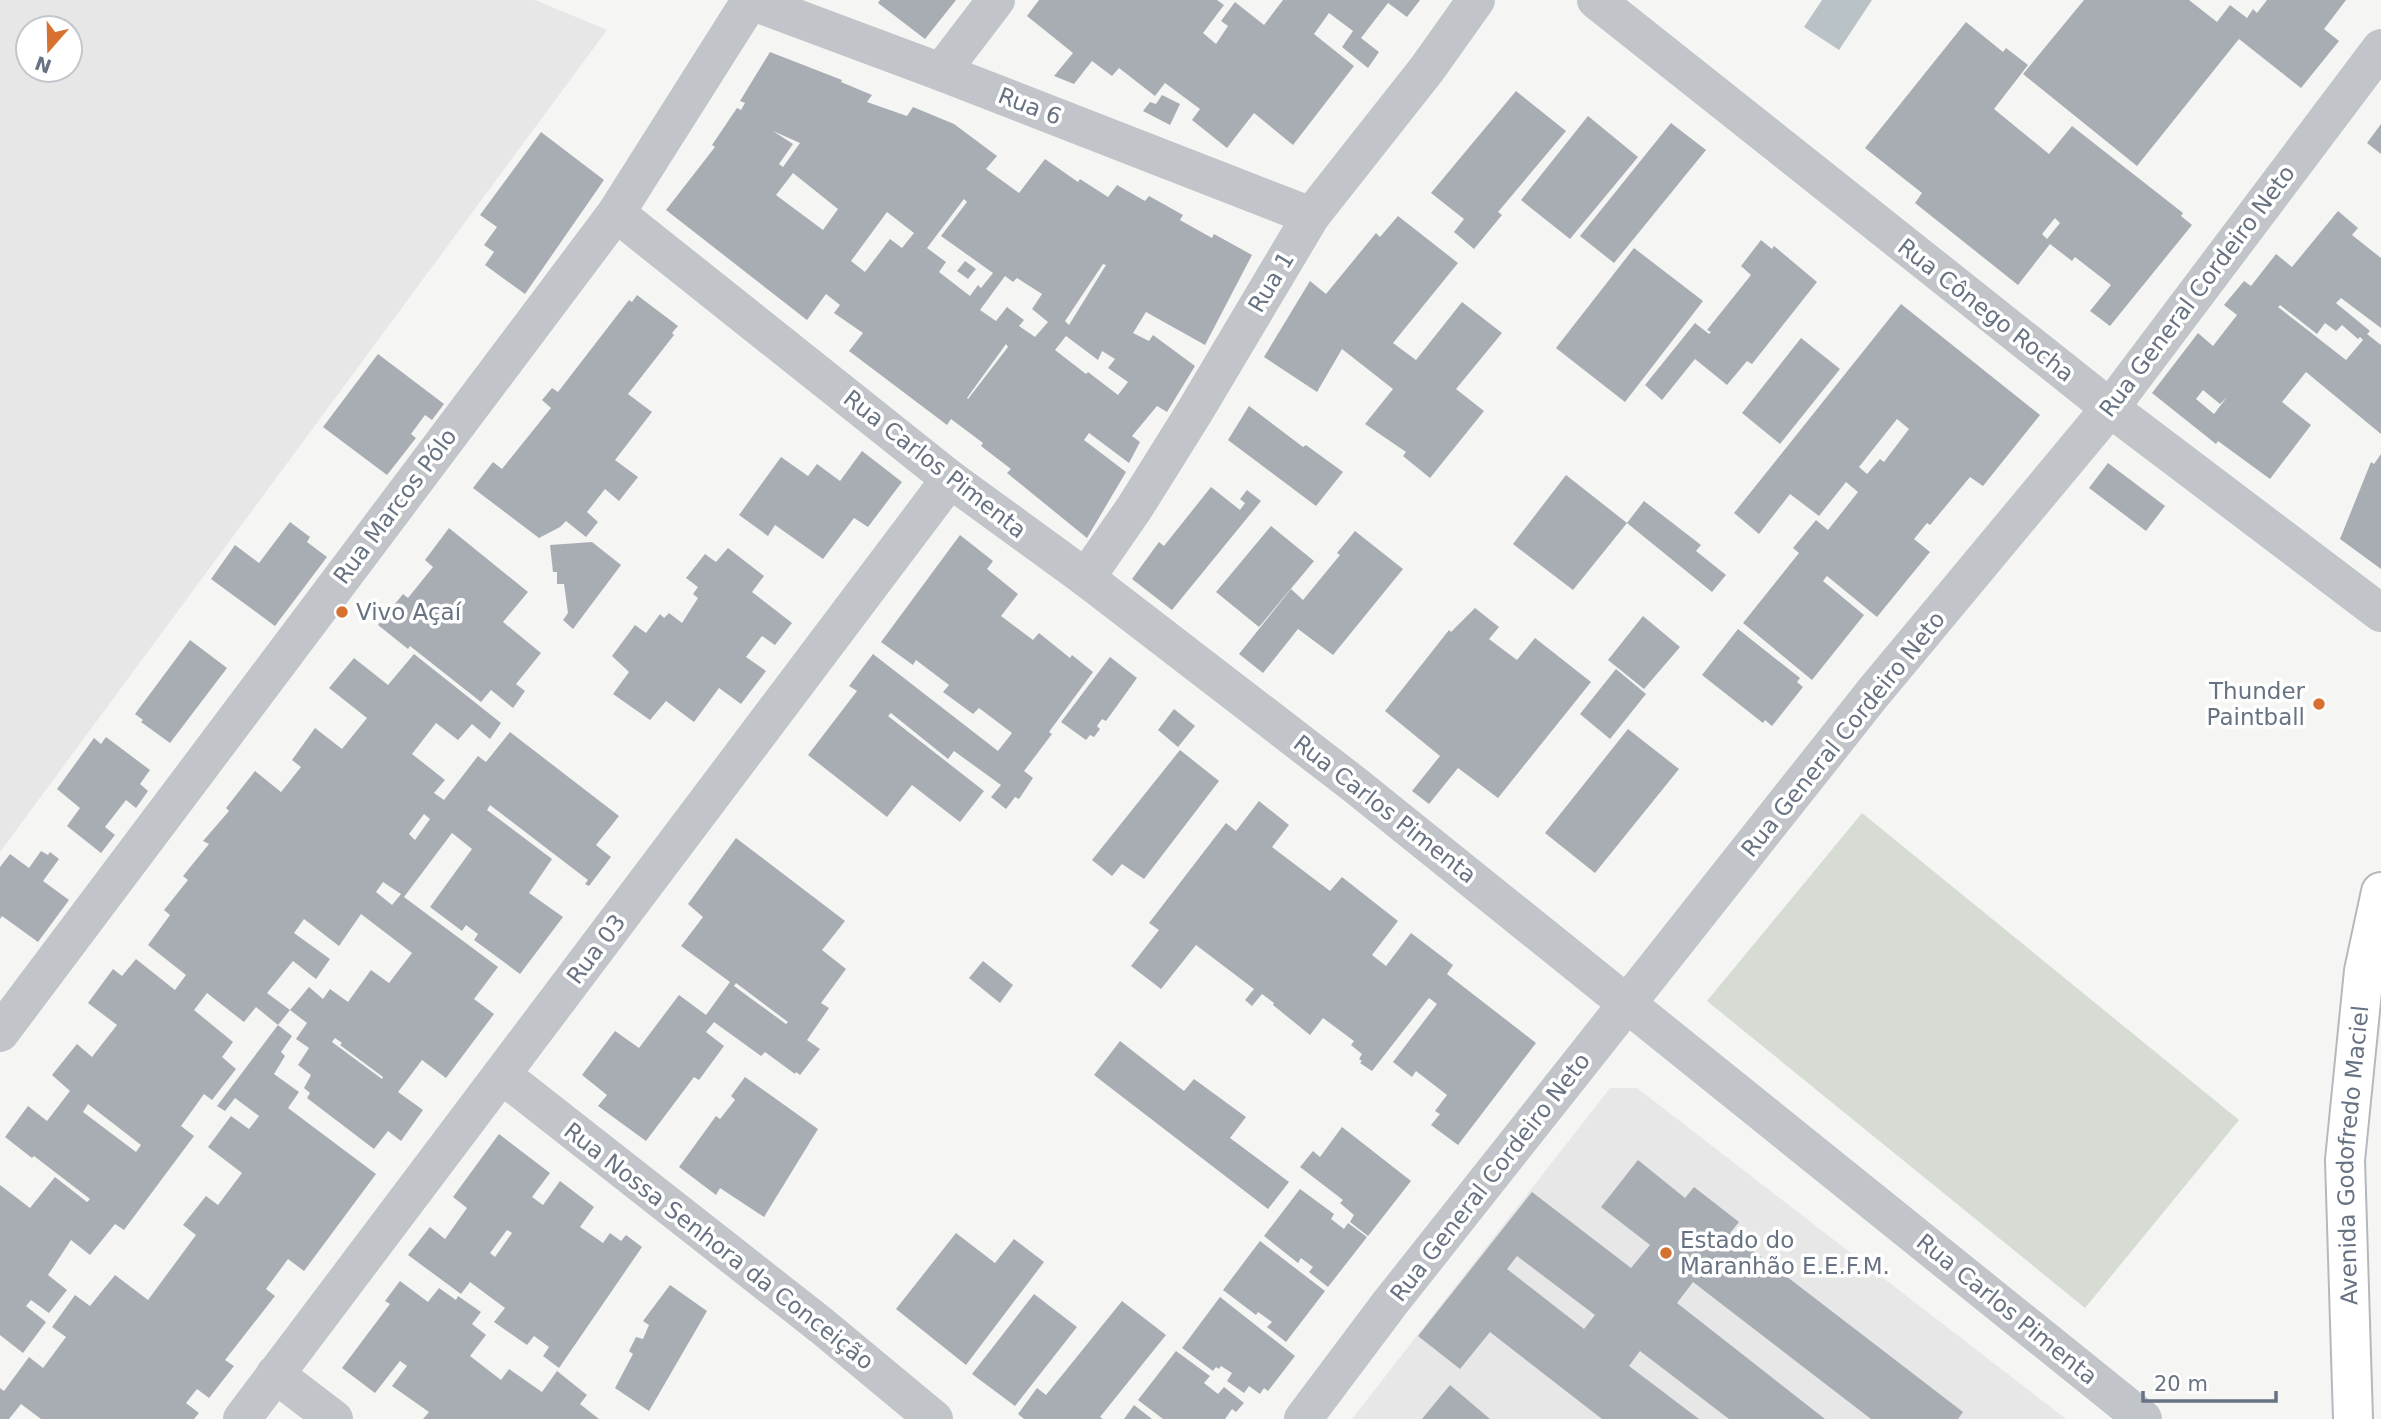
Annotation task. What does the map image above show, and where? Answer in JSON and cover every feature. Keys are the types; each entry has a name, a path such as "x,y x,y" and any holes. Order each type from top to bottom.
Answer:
{"main road":[{"name":"Avenida Godofredo Maciel","path":"2345,1410 2345,1160 2364,971 2381,892"}],"street":[{"name":"Rua 6","path":"749,0 1311,216"},
{"name":"Rua Marcos Pólo","path":"0,1033 616,213 749,0"},
{"path":"941,72 996,0"},
{"name":"Rua 1","path":"1086,578 1135,507 1311,216 1427,69 1476,0"},
{"name":"Rua Cônego Rocha","path":"1595,0 2110,408 2381,613"},
{"name":"Rua General Cordeiro Neto","path":"1303,1419 1390,1303 1873,694 2110,408 2381,48"},
{"name":"Rua Carlos Pimenta","path":"616,213 950,479 1086,578 1355,785 2143,1419"},
{"name":"Rua 03","path":"242,1419 950,479"},
{"name":"Rua Nossa Senhora da Conceição","path":"502,1075 822,1326 934,1419"},
{"path":"275,1374 334,1419"}],"shaded area":[{"path":"0,0 535,0 607,30 0,852"},
{"path":"1822,0 1872,0 1839,50 1804,27"},
{"path":"1862,813 2239,1120 2085,1308 1707,1001"},
{"name":"Estado do Maranhão E.E.F.M.","path":"1610,1088 1637,1088 2066,1419 1352,1419"}],"building":[{"path":"880,0 956,0 925,39 878,3"},
{"path":"1039,0 1217,0 1224,5 1203,33 1216,44 1228,26 1221,21 1235,2 1264,25 1283,0 1420,0 1407,17 1388,3 1361,38 1379,52 1368,68 1342,47 1353,31 1329,13 1314,34 1354,66 1293,145 1254,113 1227,148 1192,120 1200,109 1165,83 1155,96 1119,68 1112,76 1092,61 1074,84 1054,76 1073,53 1027,16"},
{"path":"2084,0 2189,0 2217,22 2230,5 2247,18 2253,9 2257,13 2267,0 2346,0 2324,29 2339,41 2301,88 2239,39 2137,166 2023,74"},
{"path":"1966,22 2003,52 2006,48 2028,65 1994,109 2049,154 2072,126 2183,213 2181,216 2192,225 2110,326 2090,311 2111,285 2075,257 2072,261 2050,244 2018,285 1915,203 1922,193 1865,148","holes":["2055,218 2060,223 2047,239 2042,234"]},
{"path":"770,52 842,80 841,82 872,95 867,102 907,116 913,107 954,124 997,156 986,169 1019,193 1045,159 1078,182 1080,179 1108,197 1117,185 1145,201 1149,196 1183,215 1180,220 1212,238 1214,234 1252,255 1205,345 1146,312 1133,333 1149,341 1153,335 1195,366 1167,412 1157,406 1132,436 1140,442 1129,463 1089,433 1084,440 1126,472 1087,538 1007,473 1011,469 981,446 983,443 951,419 947,425 849,351 863,333 834,313 840,305 826,294 807,320 666,210 715,147 712,145 737,108 741,110 745,103 740,101","holes":["773,131 800,143 783,167 779,164 793,144","793,173 838,209 823,230 776,195","964,199 967,202 941,236 993,273 981,288 978,285 970,296 939,272 946,262 927,248","887,212 914,233 902,248 890,239 865,272 851,261","1103,264 1106,265 1069,325 1065,321","1005,276 1013,282 1017,278 1042,294 1032,309 1048,322 1035,337 1019,326 1024,320 1007,307 996,321 980,310","1066,336 1098,360 1102,351 1115,359 1108,368 1128,382 1118,395 1088,372 1086,374 1055,350","1006,344 1008,347 967,398"]},
{"path":"1516,91 1566,131 1498,212 1502,215 1474,249 1454,232 1464,219 1431,193"},
{"path":"1162,95 1180,104 1170,125 1143,111 1150,102 1156,104"},
{"path":"1588,116 1638,157 1570,239 1521,200"},
{"path":"1671,123 1706,150 1614,263 1580,236"},
{"path":"2381,124 2381,154 2367,143"},
{"path":"541,132 604,180 525,294 485,265 494,252 484,245 497,227 480,215"},
{"path":"2338,211 2358,228 2352,235 2381,258 2381,328 2341,298 2336,303 2370,331 2367,334 2381,345 2381,434 2306,372 2282,402 2311,425 2270,479 2218,441 2216,444 2152,393 2198,333 2213,346 2237,315 2224,305 2244,281 2251,286 2276,254 2292,267","holes":["2280,305 2317,334 2325,323 2336,331 2342,325 2363,340 2346,360 2278,307","2203,390 2220,404 2227,397 2214,414 2196,399"]},
{"path":"1398,216 1458,263 1393,343 1416,360 1462,302 1502,333 1456,389 1484,411 1430,478 1403,456 1406,452 1365,424 1393,389 1342,349 1317,392 1264,357 1310,281 1326,294 1376,233 1380,237"},
{"path":"1761,240 1772,249 1774,246 1817,282 1752,364 1747,361 1727,385 1695,359 1662,400 1645,385 1695,323 1709,334 1711,332 1707,330 1751,275 1741,266"},
{"path":"1634,248 1703,301 1625,402 1556,348"},
{"path":"965,261 976,269 968,279 957,271"},
{"path":"637,295 678,326 672,333 674,335 628,394 652,412 615,460 638,477 619,501 605,489 587,512 598,522 586,537 566,521 539,538 473,488 493,462 502,469 551,408 542,400 552,388 558,392 629,300 632,302"},
{"path":"1901,304 2040,415 1983,486 1970,477 1930,525 1927,523 1914,539 1930,552 1877,617 1827,576 1823,581 1864,615 1812,680 1743,623 1799,553 1793,548 1816,520 1828,530 1858,492 1846,482 1819,516 1790,494 1759,534 1734,513","holes":["1897,419 1909,429 1884,462 1880,459 1867,474 1859,467"]},
{"path":"1801,338 1840,369 1780,444 1742,413"},
{"path":"378,354 444,404 432,420 425,415 411,434 416,438 387,475 323,427"},
{"path":"1249,406 1303,447 1306,445 1343,472 1316,506 1228,440"},
{"path":"862,451 902,482 868,527 854,518 823,559 775,525 768,536 739,515 781,457 808,476 817,464 840,481"},
{"path":"2381,454 2381,569 2340,539 2371,462 2374,464"},
{"path":"2108,463 2165,506 2146,531 2089,488"},
{"path":"1566,475 1627,523 1573,590 1513,544"},
{"path":"1211,487 1240,510 1245,503 1240,499 1247,490 1261,501 1172,610 1132,579 1159,542 1164,546"},
{"path":"1644,501 1701,545 1696,551 1726,575 1712,592 1627,523"},
{"path":"290,522 310,537 307,542 327,557 275,626 211,579 235,545 259,563"},
{"path":"1271,526 1314,561 1259,627 1216,592"},
{"path":"449,528 528,592 503,622 541,653 516,684 525,691 513,708 491,690 481,702 410,646 408,649 378,625 403,594 408,598 433,567 425,560"},
{"path":"1355,531 1403,569 1333,655 1298,629 1263,673 1239,654 1291,589 1303,600 1340,555 1337,553"},
{"path":"960,535 993,561 987,569 1018,594 1001,616 1033,640 1039,633 1070,658 1072,655 1093,672 1024,771 1033,778 1019,799 1015,797 1006,809 991,797 1001,785 954,751 948,759 891,713 888,716 984,791 960,822 912,785 887,817 808,755 857,691 849,686 873,654 998,751 1012,733 979,708 973,714 943,692 949,685 916,660 913,665 881,642"},
{"path":"592,542 621,565 573,629 563,620 568,613 564,584 557,584 557,572 553,572 550,545"},
{"path":"728,548 764,576 752,592 792,623 775,645 762,636 746,657 766,671 741,704 719,688 694,722 666,701 650,720 613,694 629,672 612,656 635,625 646,633 660,614 664,618 669,613 682,623 698,598 693,594 698,587 686,578 705,554 716,562"},
{"path":"1475,608 1499,627 1489,639 1517,660 1535,638 1591,682 1498,798 1458,768 1429,804 1412,791 1440,756 1385,711 1449,630 1451,632"},
{"path":"1643,616 1680,647 1644,689 1608,660"},
{"path":"1738,629 1800,678 1797,682 1803,687 1772,726 1765,720 1763,723 1702,675"},
{"path":"190,640 227,668 170,743 141,722 143,720 135,714"},
{"path":"414,654 501,723 490,739 472,724 458,740 436,723 412,754 445,780 434,793 444,800 478,756 486,762 510,732 619,816 596,845 611,857 589,886 585,884 588,880 490,805 487,810 552,859 529,893 563,917 520,974 474,940 478,934 466,925 462,931 430,907 472,849 452,833 404,897 498,967 474,999 494,1014 446,1078 422,1060 398,1092 423,1110 401,1141 388,1131 374,1149 307,1098 310,1093 304,1088 311,1075 298,1065 309,1048 296,1039 307,1023 290,1010 278,1025 256,1007 244,1022 207,993 194,1010 233,1042 222,1057 236,1069 212,1100 204,1094 181,1126 194,1136 124,1230 115,1224 90,1255 71,1240 48,1275 67,1290 49,1313 31,1300 26,1306 46,1322 23,1353 0,1335 0,1185 30,1208 55,1177 87,1202 90,1199 5,1137 28,1106 47,1121 70,1091 52,1075 77,1044 92,1057 117,1025 88,1003 113,969 122,976 136,959 175,990 186,975 148,945 170,915 164,910 188,880 183,876 209,844 203,841 229,811 226,808 255,771 281,792 301,767 292,760 315,728 342,749 367,718 329,688 354,658 388,685","holes":["424,814 430,819 415,840 409,834","383,882 401,894 392,905 376,892","361,914 412,953 389,983 371,970 348,1002 330,989 323,999 309,987 290,1010 267,993 293,961 316,979 330,959 294,933 304,919 339,946","335,1038 342,1043 340,1045 383,1077 382,1079 332,1042","88,1104 141,1145 136,1152 83,1112"]},
{"path":"1110,657 1137,678 1106,721 1102,719 1097,726 1100,729 1094,737 1090,735 1086,740 1061,722"},
{"path":"1616,669 1646,694 1610,739 1580,714"},
{"path":"1174,709 1195,726 1178,747 1158,730"},
{"path":"1628,729 1679,769 1595,873 1545,833"},
{"path":"106,737 150,770 140,784 148,791 136,808 126,800 105,827 115,835 101,853 67,826 80,808 57,789 94,738 101,744"},
{"path":"1180,750 1219,781 1144,879 1122,864 1112,876 1092,860"},
{"path":"1259,801 1289,825 1272,847 1330,891 1342,877 1398,921 1372,955 1386,966 1411,933 1453,965 1447,974 1536,1043 1458,1145 1431,1125 1440,1114 1435,1111 1447,1095 1416,1071 1412,1077 1393,1062 1437,1004 1429,998 1372,1071 1360,1063 1362,1054 1351,1045 1354,1041 1323,1018 1310,1035 1262,994 1252,1006 1245,1000 1254,989 1196,945 1161,989 1131,966 1159,930 1149,923 1226,823 1236,831"},
{"path":"736,838 845,921 822,950 846,969 821,1003 829,1008 807,1040 820,1049 800,1075 765,1052 761,1056 714,1022 706,1032 724,1046 699,1080 694,1077 646,1141 598,1106 607,1095 582,1075 615,1031 639,1048 679,995 706,1015 730,982 681,946 703,917 688,904","holes":["736,983 788,1022 786,1024 734,986"]},
{"path":"41,851 48,855 50,852 59,859 43,881 69,900 38,942 2,916 0,919 0,867 10,854 29,868"},
{"path":"983,961 1013,985 1000,1003 969,978"},
{"path":"278,1025 292,1036 281,1052 285,1056 274,1074 299,1092 288,1108 376,1174 304,1271 288,1259 266,1289 275,1296 225,1360 234,1366 209,1398 197,1389 186,1403 199,1413 194,1419 41,1419 21,1404 9,1419 0,1419 0,1388 4,1391 29,1357 43,1368 66,1337 52,1327 75,1295 90,1306 115,1275 148,1300 196,1235 183,1225 206,1196 218,1205 242,1173 208,1147 231,1116 249,1129 259,1116 235,1098 225,1111 217,1106"},
{"path":"1120,1041 1184,1091 1194,1079 1246,1117 1230,1138 1289,1182 1268,1209 1094,1075"},
{"path":"745,1077 818,1129 764,1217 720,1188 716,1195 679,1167 716,1116 720,1119 735,1100 731,1096"},
{"path":"1342,1127 1411,1181 1368,1236 1350,1222 1354,1215 1340,1203 1343,1200 1300,1167 1313,1151 1320,1157"},
{"path":"499,1134 550,1173 532,1197 543,1205 560,1181 594,1207 580,1227 603,1243 610,1233 621,1241 626,1235 642,1247 559,1368 543,1356 549,1347 534,1336 527,1345 494,1322 505,1308 470,1282 461,1294 408,1255 430,1227 445,1239 467,1208 453,1197","holes":["507,1230 512,1233 495,1257 490,1253"]},
{"path":"1638,1160 1685,1198 1694,1187 1739,1222 1730,1233 1963,1412 1958,1419 1871,1419 1693,1282 1677,1303 1825,1419 1729,1419 1640,1351 1629,1366 1699,1419 1602,1419 1490,1332 1460,1369 1418,1336 1532,1192 1631,1268 1650,1245 1601,1207","holes":["1517,1256 1595,1315 1584,1329 1507,1269"]},
{"path":"1300,1189 1334,1214 1331,1219 1344,1229 1348,1223 1367,1237 1328,1287 1309,1272 1313,1267 1301,1258 1298,1263 1264,1236"},
{"path":"956,1233 995,1263 1014,1239 1044,1262 966,1365 896,1309"},
{"path":"1260,1241 1325,1291 1286,1342 1267,1327 1272,1322 1258,1312 1256,1315 1223,1290"},
{"path":"400,1281 428,1302 439,1288 456,1300 458,1296 481,1312 472,1324 486,1335 470,1356 501,1380 509,1369 542,1392 557,1371 587,1395 580,1404 599,1419 423,1419 429,1412 392,1386 407,1366 400,1361 375,1393 342,1368 390,1304 385,1301"},
{"path":"670,1285 707,1311 649,1411 615,1388 633,1354 629,1351 636,1337 643,1339 649,1325 643,1321"},
{"path":"1034,1294 1077,1327 1015,1406 972,1374"},
{"path":"1220,1297 1295,1356 1268,1391 1264,1388 1260,1394 1249,1386 1244,1393 1227,1381 1232,1373 1221,1366 1213,1371 1182,1348"},
{"path":"1122,1301 1166,1335 1100,1417 1103,1419 1024,1419 1018,1414 1037,1388 1046,1395"},
{"path":"1176,1351 1210,1376 1204,1383 1218,1394 1224,1387 1244,1403 1236,1412 1232,1409 1225,1419 1163,1419 1138,1400"},
{"path":"1450,1385 1490,1419 1422,1419"},
{"path":"1134,1405 1152,1419 1124,1419"}],"place":[{"name":"Vivo Açaí","path":"342,612"},
{"name":"Thunder Paintball","path":"2319,704"},
{"name":"Estado do Maranhão E.E.F.M.","path":"1666,1253"}]}
